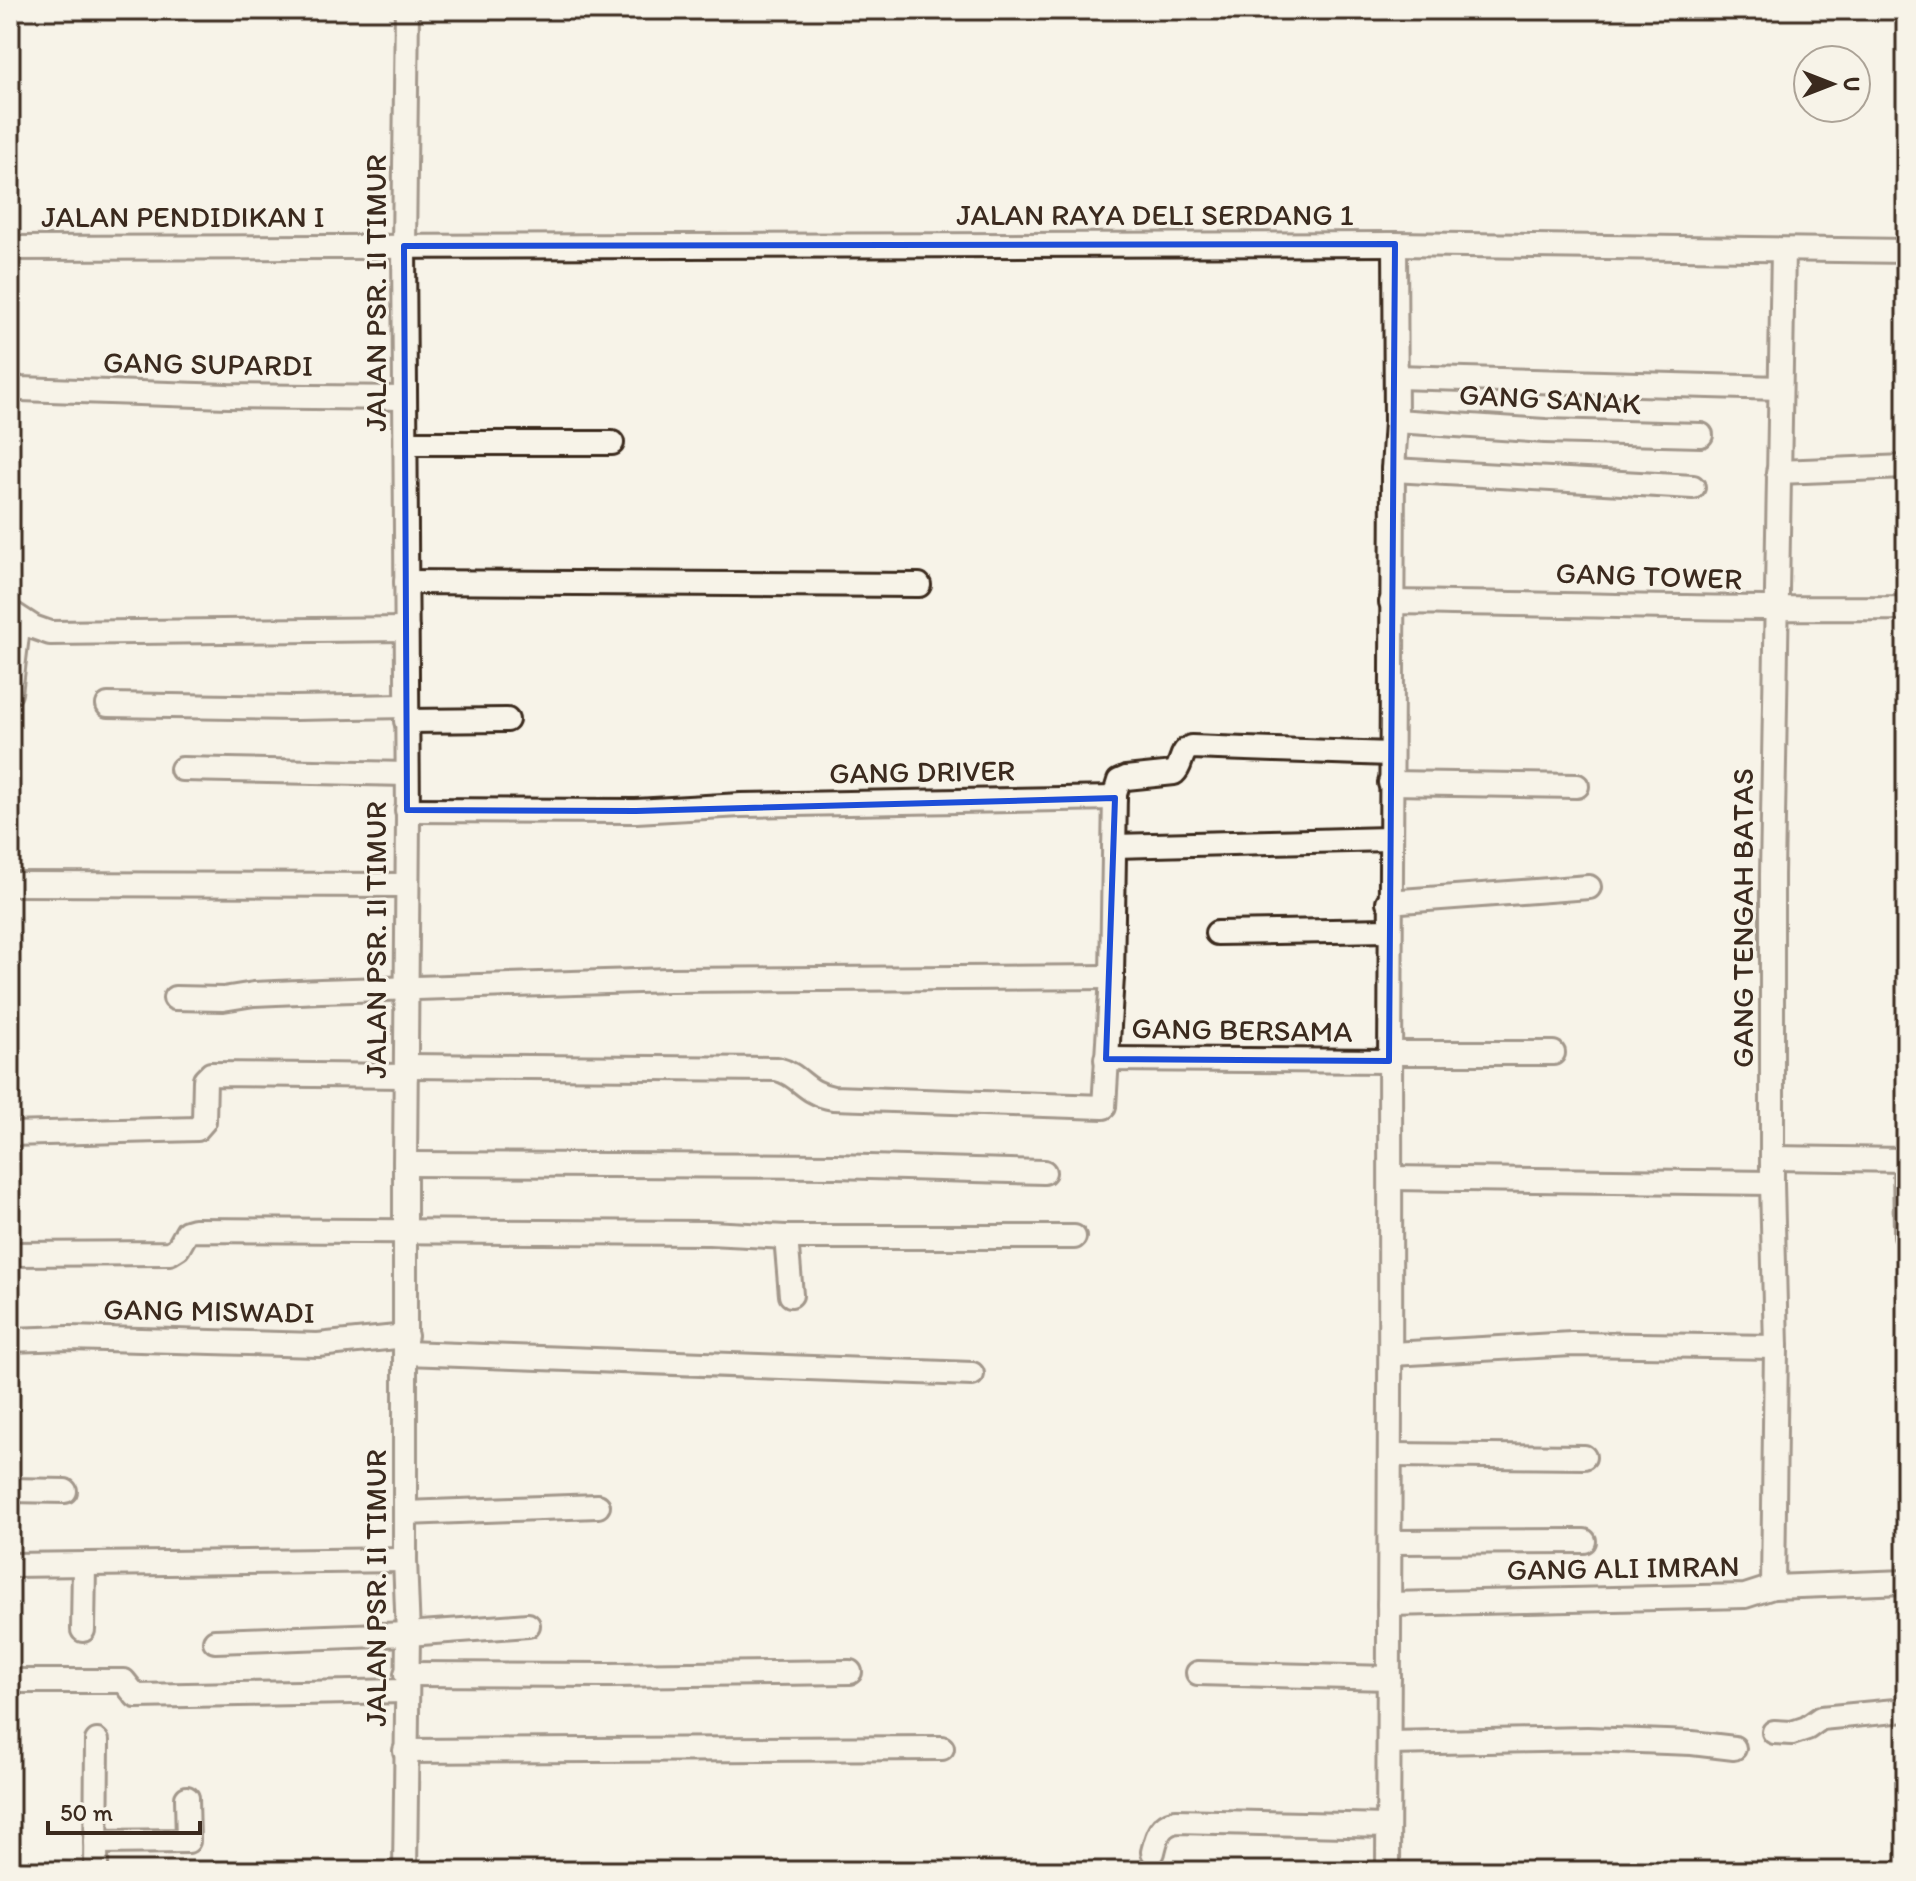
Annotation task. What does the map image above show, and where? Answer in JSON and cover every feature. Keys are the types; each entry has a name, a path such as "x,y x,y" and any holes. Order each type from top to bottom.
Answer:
{"street":[{"name":"JALAN PSR. II TIMUR","path":"405,1871 408,1634 405,1560 407,443 404,246 407,10"},
{"name":"JALAN RAYA DELI SERDANG 1","path":"404,246 1395,244 1906,251"},
{"path":"1388,1871 1392,1354 1388,902 1396,421 1395,244"},
{"name":"JALAN PENDIDIKAN I","path":"10,248 404,246"},
{"name":"GANG TENGAH BATAS","path":"1773,1587 1776,1347 1772,1183 1772,875 1783,250"},
{"path":"1396,377 1780,388"},
{"name":"GANG SUPARDI","path":"10,385 20,389 228,396 405,398"},
{"name":"GANG SANAK","path":"1396,421 1545,431 1701,435"},
{"path":"407,443 612,443"},
{"path":"1778,472 1906,467"},
{"path":"1393,470 1693,487"},
{"path":"406,582 919,585"},
{"name":"GANG TOWER","path":"1391,602 1777,610 1906,608"},
{"path":"15,616 50,633 407,629"},
{"path":"10,693 14,681 15,616"},
{"path":"108,705 295,708 507,720"},
{"path":"1106,1059 1112,977 1115,798 1122,779 1174,773 1179,768 1183,753 1191,747 1391,754"},
{"path":"182,769 407,774"},
{"path":"1390,783 1577,786"},
{"name":"GANG DRIVER","path":"407,810 636,811 741,805 1115,798"},
{"path":"1114,846 1389,839"},
{"path":"10,884 406,885"},
{"path":"1388,902 1589,887"},
{"path":"1217,933 1388,930"},
{"path":"175,998 223,999 254,994 407,987 775,978 1112,977"},
{"name":"GANG BERSAMA","path":"406,1071 777,1069 791,1075 814,1094 823,1096 1104,1107 1106,1059 1553,1053"},
{"path":"10,1134 197,1129 204,1121 205,1080 211,1074 406,1071"},
{"path":"1773,1158 1906,1160 1906,1235"},
{"path":"405,1164 835,1166 1044,1172"},
{"path":"1391,1178 1772,1183"},
{"path":"10,1254 170,1253 178,1248 187,1232 194,1230 1074,1237"},
{"path":"786,1237 791,1295"},
{"name":"GANG MISWADI","path":"10,1340 69,1338 318,1345 406,1344 972,1374"},
{"path":"1392,1354 1572,1344 1776,1347"},
{"path":"1392,1455 1584,1457"},
{"path":"10,1490 65,1491"},
{"path":"405,1513 598,1506"},
{"path":"1391,1542 1584,1541"},
{"path":"10,1565 405,1560"},
{"path":"83,1630 84,1565"},
{"name":"GANG ALI IMRAN","path":"1389,1604 1745,1596 1773,1587 1906,1582"},
{"path":"215,1641 408,1634 528,1625"},
{"path":"10,1681 124,1681 136,1696 609,1675 850,1672"},
{"path":"1198,1673 1389,1678"},
{"path":"1774,1732 1792,1733 1807,1728 1821,1718 1906,1710"},
{"path":"1389,1743 1587,1739 1692,1743 1734,1748"},
{"path":"96,1871 97,1741"},
{"path":"405,1751 942,1748"},
{"path":"96,1842 188,1841 187,1798"},
{"path":"1153,1852 1158,1833 1167,1824 1176,1821 1388,1826"}],"highlighted area":[{"path":"1395,244 1389,1061 1106,1059 1115,798 636,811 407,810 404,246"}]}
